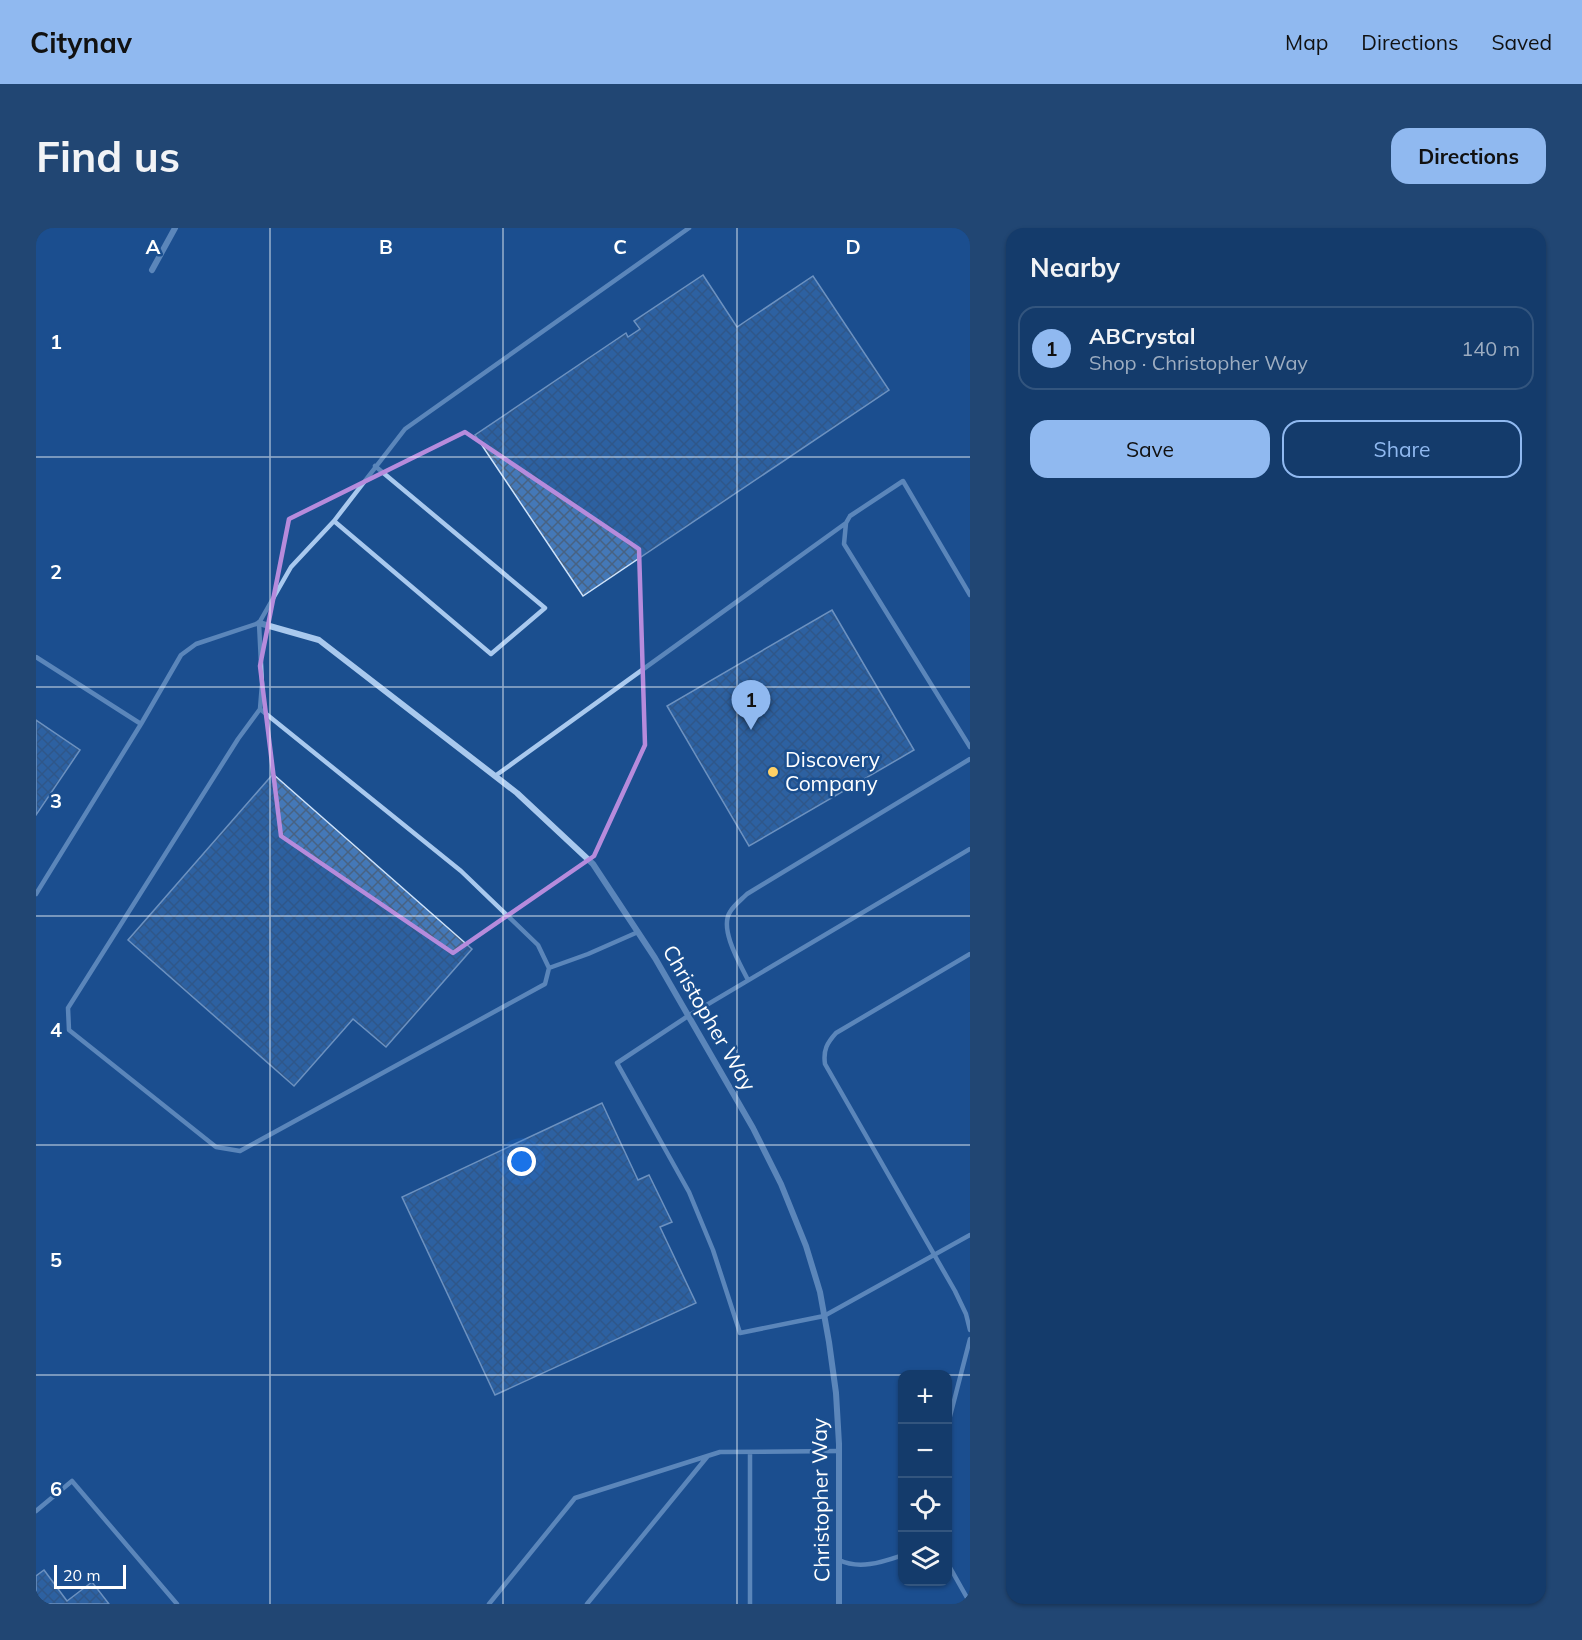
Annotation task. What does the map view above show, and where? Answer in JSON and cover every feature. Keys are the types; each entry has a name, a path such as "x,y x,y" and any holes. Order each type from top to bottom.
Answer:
{"street":[{"path":"152,270 175,228"},
{"name":"Christopher Way","path":"259,623 319,640 517,793 593,864 638,932 688,1016 753,1128 781,1184 806,1246 820,1292 836,1393 839,1451 839,1604"}],"lane":[{"path":"260,709 461,871 538,945 549,968 545,984 240,1151 216,1147 69,1030 68,1008 238,739 260,709 262,684 259,623 291,567 334,521 405,429 689,228"},
{"path":"334,521 491,654 545,608 375,466"},
{"path":"970,595 903,481 850,516 846,523 844,544 970,747"},
{"path":"495,776 846,523"},
{"path":"36,894 181,655 196,644 259,623"},
{"path":"36,657 141,724"},
{"path":"748,980 732,949 727,927 728,913 747,894 970,759"},
{"path":"970,849 688,1016 616,1063 689,1192 713,1250 740,1334 824,1316 970,1235"},
{"path":"549,968 638,932"},
{"path":"970,954 836,1033 827,1042 823,1054 825,1064 968,1311 970,1330"},
{"path":"952,1409 970,1339"},
{"path":"489,1604 575,1498 720,1452 839,1451"},
{"path":"750,1452 750,1604"},
{"path":"587,1604 708,1456"},
{"path":"36,1511 72,1481 177,1604"},
{"path":"839,1560 851,1566 883,1562 898,1557"},
{"path":"952,1571 970,1603"}],"highlighted area":[{"path":"465,432 639,549 645,745 594,856 453,953 281,836 260,666 289,519"}],"building":[{"path":"703,275 737,327 813,276 889,390 583,596 475,435 626,333 628,337 640,329 634,321"},
{"path":"832,610 914,750 749,846 667,706"},
{"path":"36,720 80,750 36,815"},
{"path":"273,774 472,949 386,1047 353,1019 294,1086 128,940"},
{"path":"602,1103 638,1180 649,1175 672,1222 660,1227 696,1303 495,1395 402,1197"},
{"path":"44,1570 67,1601 92,1582 109,1604 36,1604 36,1576"}],"place":[{"name":"ABCrystal","path":"751,730"},
{"name":"Discovery Company","path":"773,772"}]}
